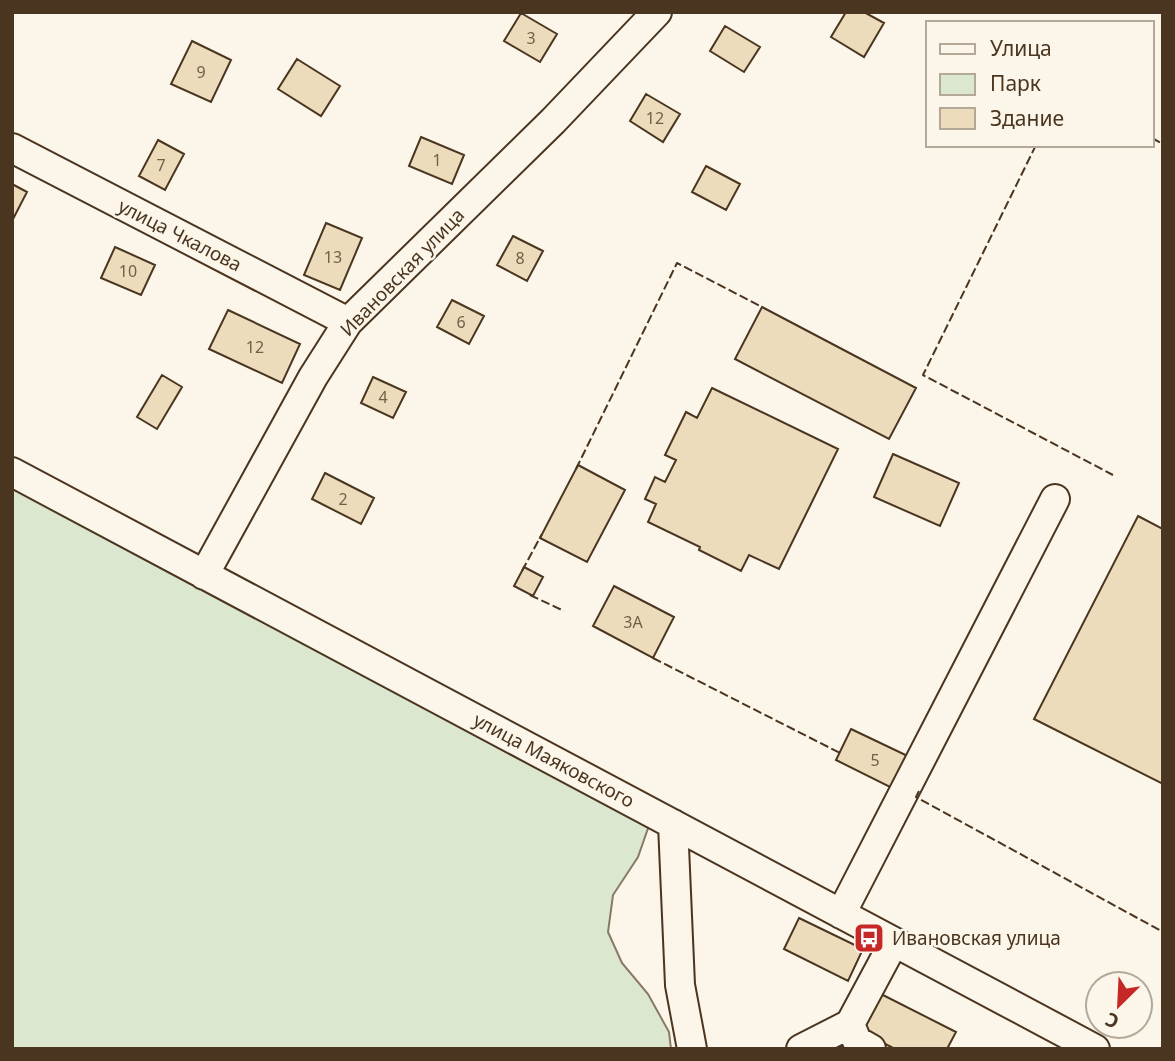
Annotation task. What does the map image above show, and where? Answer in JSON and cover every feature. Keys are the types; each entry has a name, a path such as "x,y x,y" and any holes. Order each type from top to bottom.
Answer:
{"street":[{"name":"Ивановская улица","path":"204,575 313,377 348,321 553,121 657,12"},
{"name":"улица Чкалова","path":"12,148 348,321"},
{"name":"улица Маяковского","path":"12,472 1095,1049"},
{"path":"841,914 1055,499"},
{"path":"673,824 680,985 692,1049"},
{"path":"801,1049 850,1024 894,942"},
{"path":"850,1024 857,1041 871,1049"}],"green space":[{"path":"12,472 653,814 638,857 613,895 608,932 622,963 648,994 669,1032 671,1049 12,1049"}],"building":[{"path":"846,12 864,12 884,23 864,57 831,37"},
{"path":"521,13 557,34 540,62 504,41"},
{"path":"725,26 760,47 744,72 710,51"},
{"path":"192,41 231,60 211,102 171,84"},
{"path":"297,59 340,86 321,116 278,89"},
{"path":"646,94 680,114 663,142 630,121"},
{"path":"421,137 464,155 452,184 409,166"},
{"path":"158,140 184,154 165,190 139,176"},
{"path":"706,166 740,184 726,210 692,192"},
{"path":"12,184 27,192 12,221"},
{"path":"326,223 362,238 340,290 304,275"},
{"path":"513,236 543,251 527,281 497,265"},
{"path":"115,247 155,265 141,295 101,278"},
{"path":"452,300 484,316 469,344 437,327"},
{"path":"762,307 916,388 889,439 735,359"},
{"path":"228,310 300,344 282,383 209,349"},
{"path":"162,375 182,387 157,429 137,417"},
{"path":"373,377 406,392 393,418 361,403"},
{"path":"712,388 838,449 779,569 749,555 741,571 699,550 700,547 648,522 656,504 645,499 655,477 665,482 676,460 665,455 686,412 697,418"},
{"path":"893,454 959,483 940,526 874,497"},
{"path":"578,465 625,490 587,562 540,538"},
{"path":"325,473 374,498 361,524 312,499"},
{"path":"1138,516 1163,529 1163,784 1034,719"},
{"path":"524,567 543,577 533,596 514,586"},
{"path":"614,586 674,617 653,658 593,626"},
{"path":"851,729 914,759 898,791 836,760"},
{"path":"799,918 863,949 848,981 784,949"},
{"path":"877,992 956,1032 947,1049 895,1049 858,1030"}],"fence":[{"path":"1154,139 1163,144"},
{"path":"1035,147 923,375 1113,475"},
{"path":"576,469 677,263 762,307"},
{"path":"522,571 542,534"},
{"path":"530,595 564,611"},
{"path":"653,658 840,753"},
{"path":"919,791 916,797 1163,932"}],"place":[{"name":"Ивановская улица","path":"869,938"}]}
